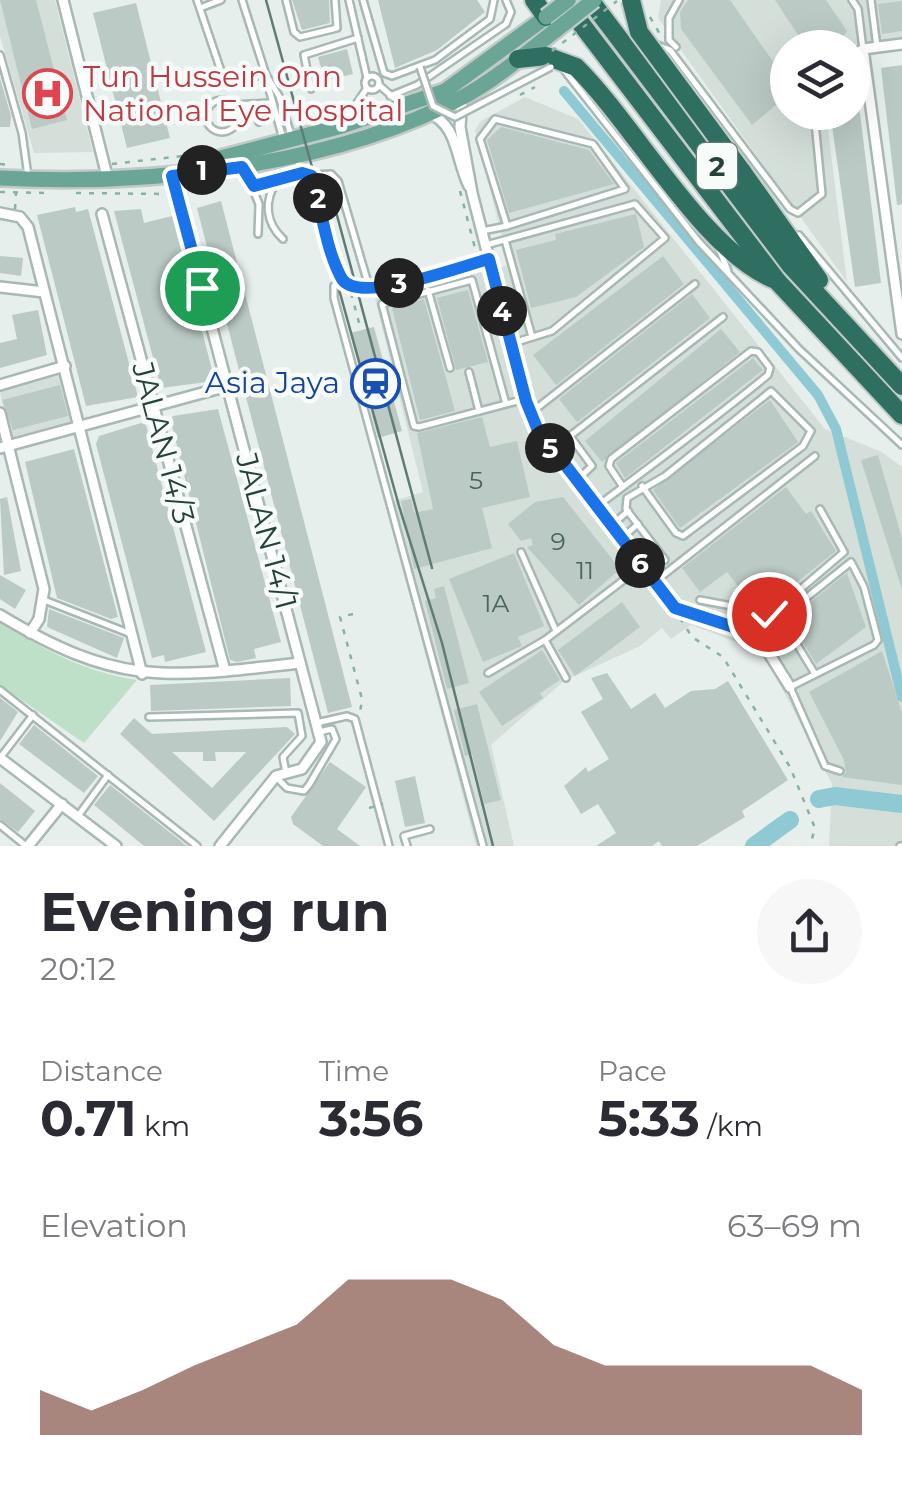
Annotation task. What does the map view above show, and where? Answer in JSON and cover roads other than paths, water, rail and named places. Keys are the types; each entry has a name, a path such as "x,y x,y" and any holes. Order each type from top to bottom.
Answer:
{"highway":[{"path":"534,0 551,24"},
{"name":"2","path":"566,0 778,282 902,414"},
{"name":"2","path":"592,0 792,266 902,386"},
{"path":"640,5 633,18 645,41 802,259 832,294 847,330"},
{"path":"518,60 532,56 557,62 591,82 749,269 778,282"}],"main road":[{"path":"208,168 221,158 426,113 462,97 518,60 551,24 566,0"},
{"path":"0,178 27,173 172,176 208,168 242,167 396,101 444,91 592,0"}],"street":[{"path":"63,0 106,173"},
{"path":"870,48 902,44"},
{"path":"462,97 460,127 472,193"},
{"path":"426,113 444,121 450,130 472,193 482,230 480,247 489,259 525,399 552,450 675,608 760,639 790,687"},
{"path":"870,127 902,334"},
{"name":"JALAN 14/1","path":"172,176 318,728"},
{"path":"0,213 16,215 28,227 142,674"},
{"name":"JALAN 14/3","path":"102,214 225,671"},
{"path":"0,287 44,292"},
{"path":"0,385 65,366"},
{"path":"4,446 228,386"},
{"path":"0,413 4,446 44,600 30,633"},
{"path":"0,615 79,658 142,674 300,663"},
{"path":"220,846 281,775 302,769 322,742 318,728"},
{"path":"0,758 116,846"},
{"path":"27,846 62,804"}],"lane":[{"path":"197,0 224,80 266,78"},
{"path":"200,8 221,0"},
{"path":"242,0 270,103 302,173"},
{"path":"286,0 295,34 300,37 337,28 334,0"},
{"path":"342,126 367,88 349,0"},
{"path":"362,0 384,73 392,76 420,68 490,19 494,0"},
{"path":"367,78 375,77 396,101 500,28 510,18 506,0"},
{"path":"679,0 668,40 790,209 798,212 822,194 816,130"},
{"path":"852,0 858,9 858,30"},
{"path":"871,0 877,47"},
{"path":"338,16 352,14"},
{"path":"311,89 304,55 358,38"},
{"path":"645,41 673,48"},
{"path":"0,55 27,173"},
{"path":"420,68 433,106 454,117 557,62 729,274 799,349 902,445"},
{"path":"266,78 279,96 291,145"},
{"path":"367,88 372,90 378,84"},
{"path":"231,100 234,105 237,126 212,131 208,105 231,100"},
{"path":"234,105 250,101 256,106 259,122"},
{"path":"256,106 270,103"},
{"path":"482,230 507,226 620,193 626,184 593,144 495,119 480,138 507,226"},
{"path":"242,167 259,204 258,234"},
{"path":"254,186 302,173 331,174 338,181 370,290"},
{"path":"312,176 342,278 349,286 370,290 489,259"},
{"path":"276,180 268,202 270,224 283,239"},
{"path":"259,204 268,202"},
{"path":"480,247 635,204 665,238 664,244 552,331 510,344"},
{"path":"711,228 729,274"},
{"path":"799,236 902,358"},
{"path":"505,240 532,337"},
{"path":"802,259 826,270"},
{"path":"342,278 334,286 334,298 483,846"},
{"path":"506,404 474,282 467,279 386,300 381,306 412,424 419,427 525,399"},
{"path":"530,414 695,284"},
{"path":"428,290 450,368"},
{"path":"552,450 722,318"},
{"path":"596,506 622,487 768,376 770,368 758,352 751,351 725,369 611,459 608,466 622,487"},
{"path":"469,372 480,411"},
{"path":"642,486 676,534 683,536 804,446 811,431 772,391 665,476 642,486 625,500 628,512 666,560"},
{"path":"570,436 592,466 576,481"},
{"path":"654,582 814,456"},
{"path":"749,632 844,552 844,544 820,510"},
{"path":"611,526 628,512"},
{"path":"621,539 638,524"},
{"path":"521,552 556,631"},
{"path":"815,674 780,618 851,562 864,587 878,640 815,674 790,687 825,766 840,772"},
{"path":"488,673 544,640 642,566"},
{"path":"44,600 132,634"},
{"path":"700,600 769,614"},
{"path":"544,640 566,678"},
{"path":"0,690 197,846"},
{"path":"150,717 298,713 302,736 283,757 281,775 287,788 304,790 336,740 332,729 318,728"},
{"path":"0,758 33,715"},
{"path":"318,728 346,716 355,720 389,846"},
{"path":"78,816 108,775"},
{"path":"0,825 27,846"},
{"path":"407,846 404,836 430,829"}],"waterway":[{"path":"564,91 818,395 836,429 902,697"},
{"path":"819,799 835,796 902,804"},
{"path":"754,846 790,820"}],"tram line":[{"path":"266,0 312,167 340,293 442,643 493,846"},
{"path":"328,182 432,568"}],"place":[{"name":"Tun Hussein Onn National Eye Hospital","path":"48,94"},
{"name":"Asia Jaya","path":"375,383"}]}
